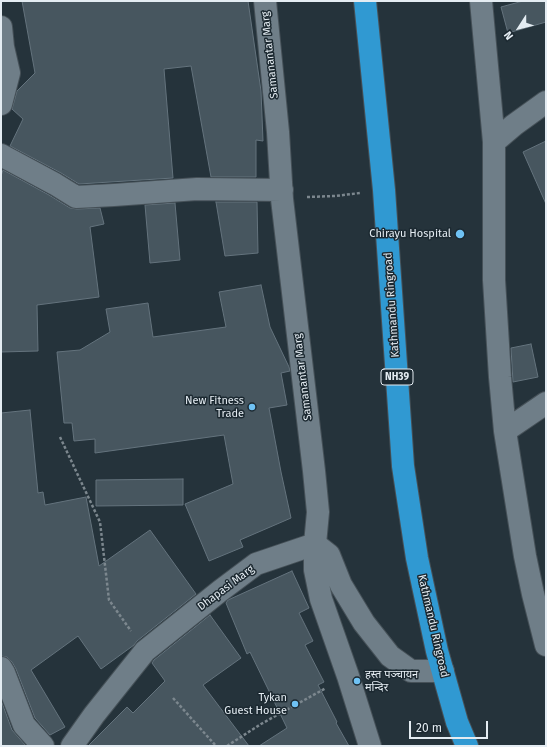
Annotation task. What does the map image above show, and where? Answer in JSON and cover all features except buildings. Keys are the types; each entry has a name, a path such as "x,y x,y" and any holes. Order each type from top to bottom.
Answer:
{"highway":[{"name":"Kathmandu Ringroad","path":"365,1 384,190 403,466 417,558 443,671 457,722 467,746"}],"street":[{"name":"Samanantar Marg","path":"265,1 278,132 282,199 318,512 315,544 315,570 321,599 348,676 370,746"},
{"path":"481,1 494,142 494,280 505,431 525,556 539,592 546,645"},
{"path":"1,27 3,47 9,73 1,104"},
{"path":"494,142 514,125 546,102"},
{"path":"1,155 76,197 197,189 282,190"},
{"path":"505,431 546,403"},
{"path":"315,544 329,555 341,585 364,624 390,656 411,671 443,671"},
{"name":"Dhapasi Marg","path":"72,746 94,715 145,651 256,564 315,544"},
{"path":"1,668 24,726 43,746"}],"path":[{"path":"303,198 335,196"},
{"path":"60,437 100,522 108,600 145,651"},
{"path":"227,746 261,724 348,676"},
{"path":"173,698 216,746"}],"place":[{"name":"Chirayu Hospital","path":"460,234"},
{"name":"New Fitness Trade","path":"252,407"},
{"name":"हस्त पञ्चायन मन्दिर","path":"357,681"},
{"name":"Tykan Guest House","path":"295,704"}]}
